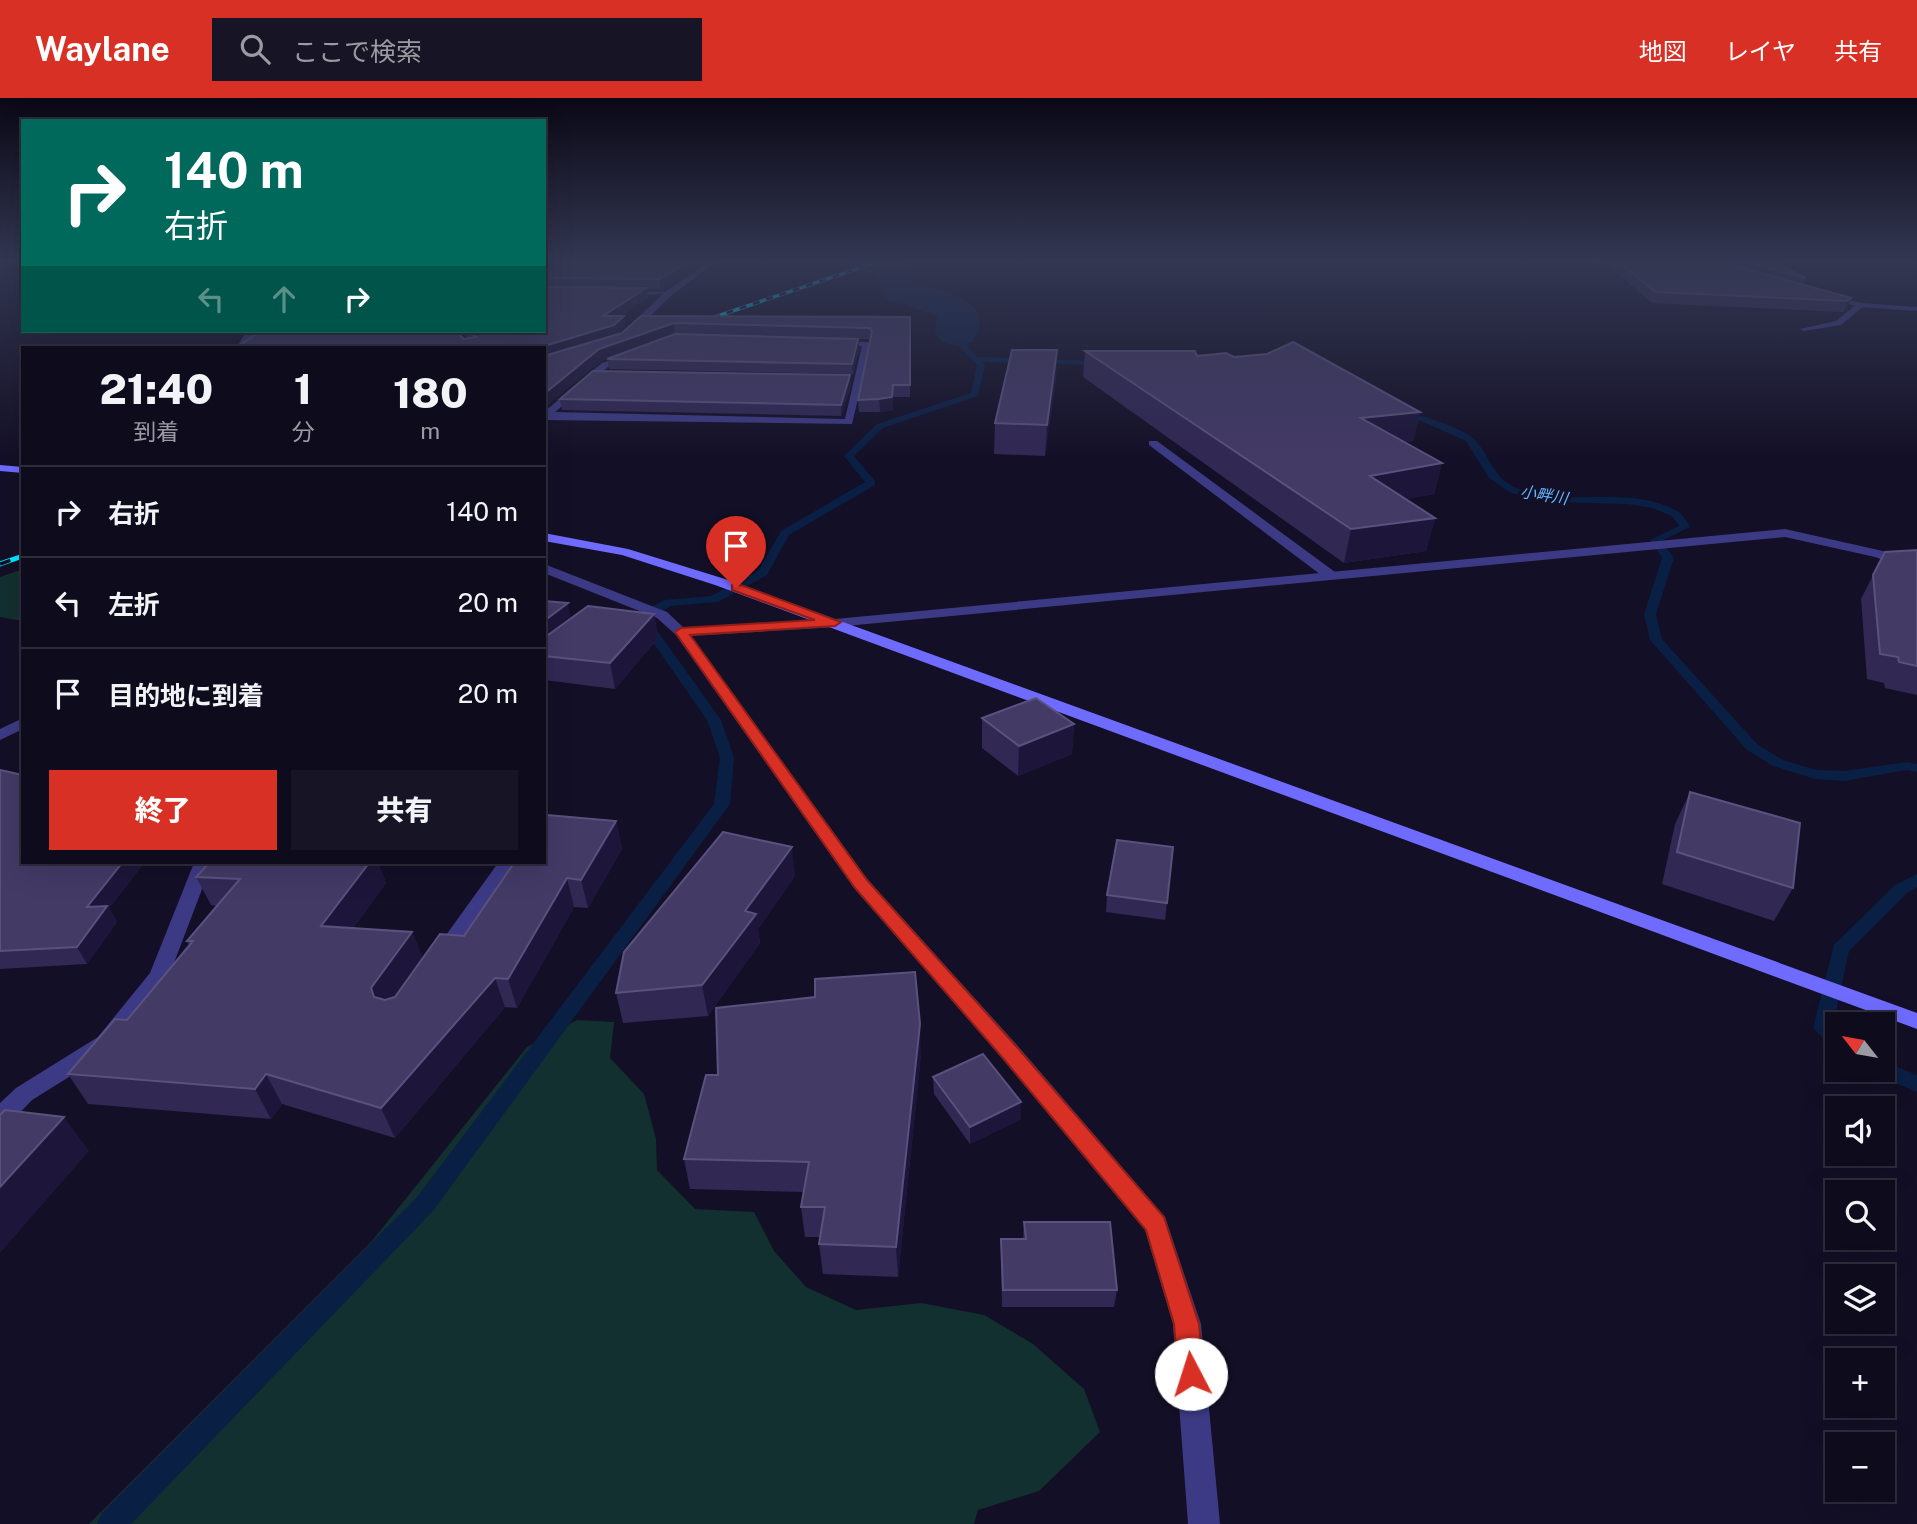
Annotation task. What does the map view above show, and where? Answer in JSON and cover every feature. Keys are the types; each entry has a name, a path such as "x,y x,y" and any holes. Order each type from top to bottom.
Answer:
{"street":[{"path":"620,340 633,328"},
{"path":"1804,330 1816,328"},
{"path":"241,346 253,333"},
{"path":"450,335 461,338 470,346"},
{"path":"546,416 849,422 867,344 825,343"},
{"path":"546,415 605,365 640,352"},
{"path":"591,376 605,376"},
{"path":"846,380 859,380"},
{"path":"1153,443 1329,575"},
{"path":"0,468 21,470"},
{"path":"681,632 835,622 1785,533 1879,554 1917,568"},
{"path":"546,537 624,552 835,622 1917,1021"},
{"path":"546,569 617,602 654,611 681,632 861,884 1009,1051 1156,1225 1187,1324 1204,1524"},
{"path":"0,735 21,724"},
{"path":"0,1118 24,1094 106,1043 159,976 203,864"},
{"path":"429,975 506,864"},
{"path":"0,1100 24,1094"}],"green space":[{"path":"21,570 21,621 0,617 0,577"},
{"path":"577,1020 614,1022 610,1058 644,1094 656,1139 657,1170 695,1209 754,1212 774,1251 806,1287 856,1310 921,1303 984,1315 1033,1344 1084,1389 1100,1432 1039,1491 978,1510 974,1524 89,1524 372,1241 527,1047"}],"building":[{"path":"546,328 606,328 544,346 239,346 258,333 457,333 464,339 476,337 471,333 546,333"},
{"path":"628,328 661,328 599,349 546,392 546,355 622,333"},
{"path":"852,328 910,328 910,385 893,385 892,397 858,400 872,331 870,328"},
{"path":"675,334 858,339 852,364 607,359"},
{"path":"1293,342 1420,412 1361,418 1442,463 1370,476 1435,518 1351,529 1085,351 1195,351 1197,356 1226,353 1234,357 1267,354"},
{"path":"1012,350 1057,350 1047,425 995,423"},
{"path":"593,371 850,375 841,405 560,399"},
{"path":"1917,550 1917,666 1899,662 1898,657 1880,654 1873,575 1885,552"},
{"path":"546,601 568,603 546,620"},
{"path":"588,606 654,614 610,663 546,656 546,637"},
{"path":"1036,698 1074,724 1019,746 982,718"},
{"path":"0,770 21,775 21,864 121,864 87,907 107,906 77,947 0,951"},
{"path":"1690,792 1800,823 1793,888 1677,852"},
{"path":"546,816 616,821 581,880 567,878 508,979 495,978 381,1108 266,1074 255,1089 68,1074 115,1019 127,1020 193,941 187,941 240,879 196,877 208,864 368,864 321,926 412,932 371,988 374,997 385,1000 395,997 440,934 464,936 513,864 546,864"},
{"path":"723,832 792,847 745,911 756,914 702,985 616,993 624,952"},
{"path":"1117,840 1173,847 1167,903 1107,895"},
{"path":"915,972 920,1024 896,1247 819,1244 825,1207 801,1207 809,1162 684,1159 706,1075 718,1075 716,1008 815,997 815,979"},
{"path":"983,1054 1021,1102 970,1127 933,1077"},
{"path":"5,1110 64,1117 0,1187 0,1115"},
{"path":"1024,1222 1110,1222 1117,1290 1003,1290 1001,1239 1026,1239"}],"waterway":[{"name":"小畔川","path":"957,328 957,333"},
{"path":"957,333 961,344 975,359"},
{"path":"111,1524 425,1204 722,804 727,758 714,720 642,618 668,603 714,599 763,573 785,533 871,483 849,456 880,426 975,394 981,365 975,359"},
{"name":"小畔川","path":"975,359 1104,363"},
{"name":"小畔川","path":"1400,412 1424,419 1470,439 1492,476 1515,491 1551,499 1627,501 1654,505 1676,514 1685,527 1655,540 1668,558 1650,614 1656,640 1752,747 1778,763 1815,774 1844,776 1907,766 1917,768"},
{"name":"小畔川","path":"1826,1012 1840,949 1901,889 1917,880"},
{"name":"小畔川","path":"1825,1019 1825,1030"},
{"name":"小畔川","path":"1895,1074 1917,1084"}],"railway":[{"path":"0,564 21,557"}],"route":[{"path":"736,588 835,622 681,632 861,884 1009,1051 1156,1225 1187,1324 1191,1374"}]}
